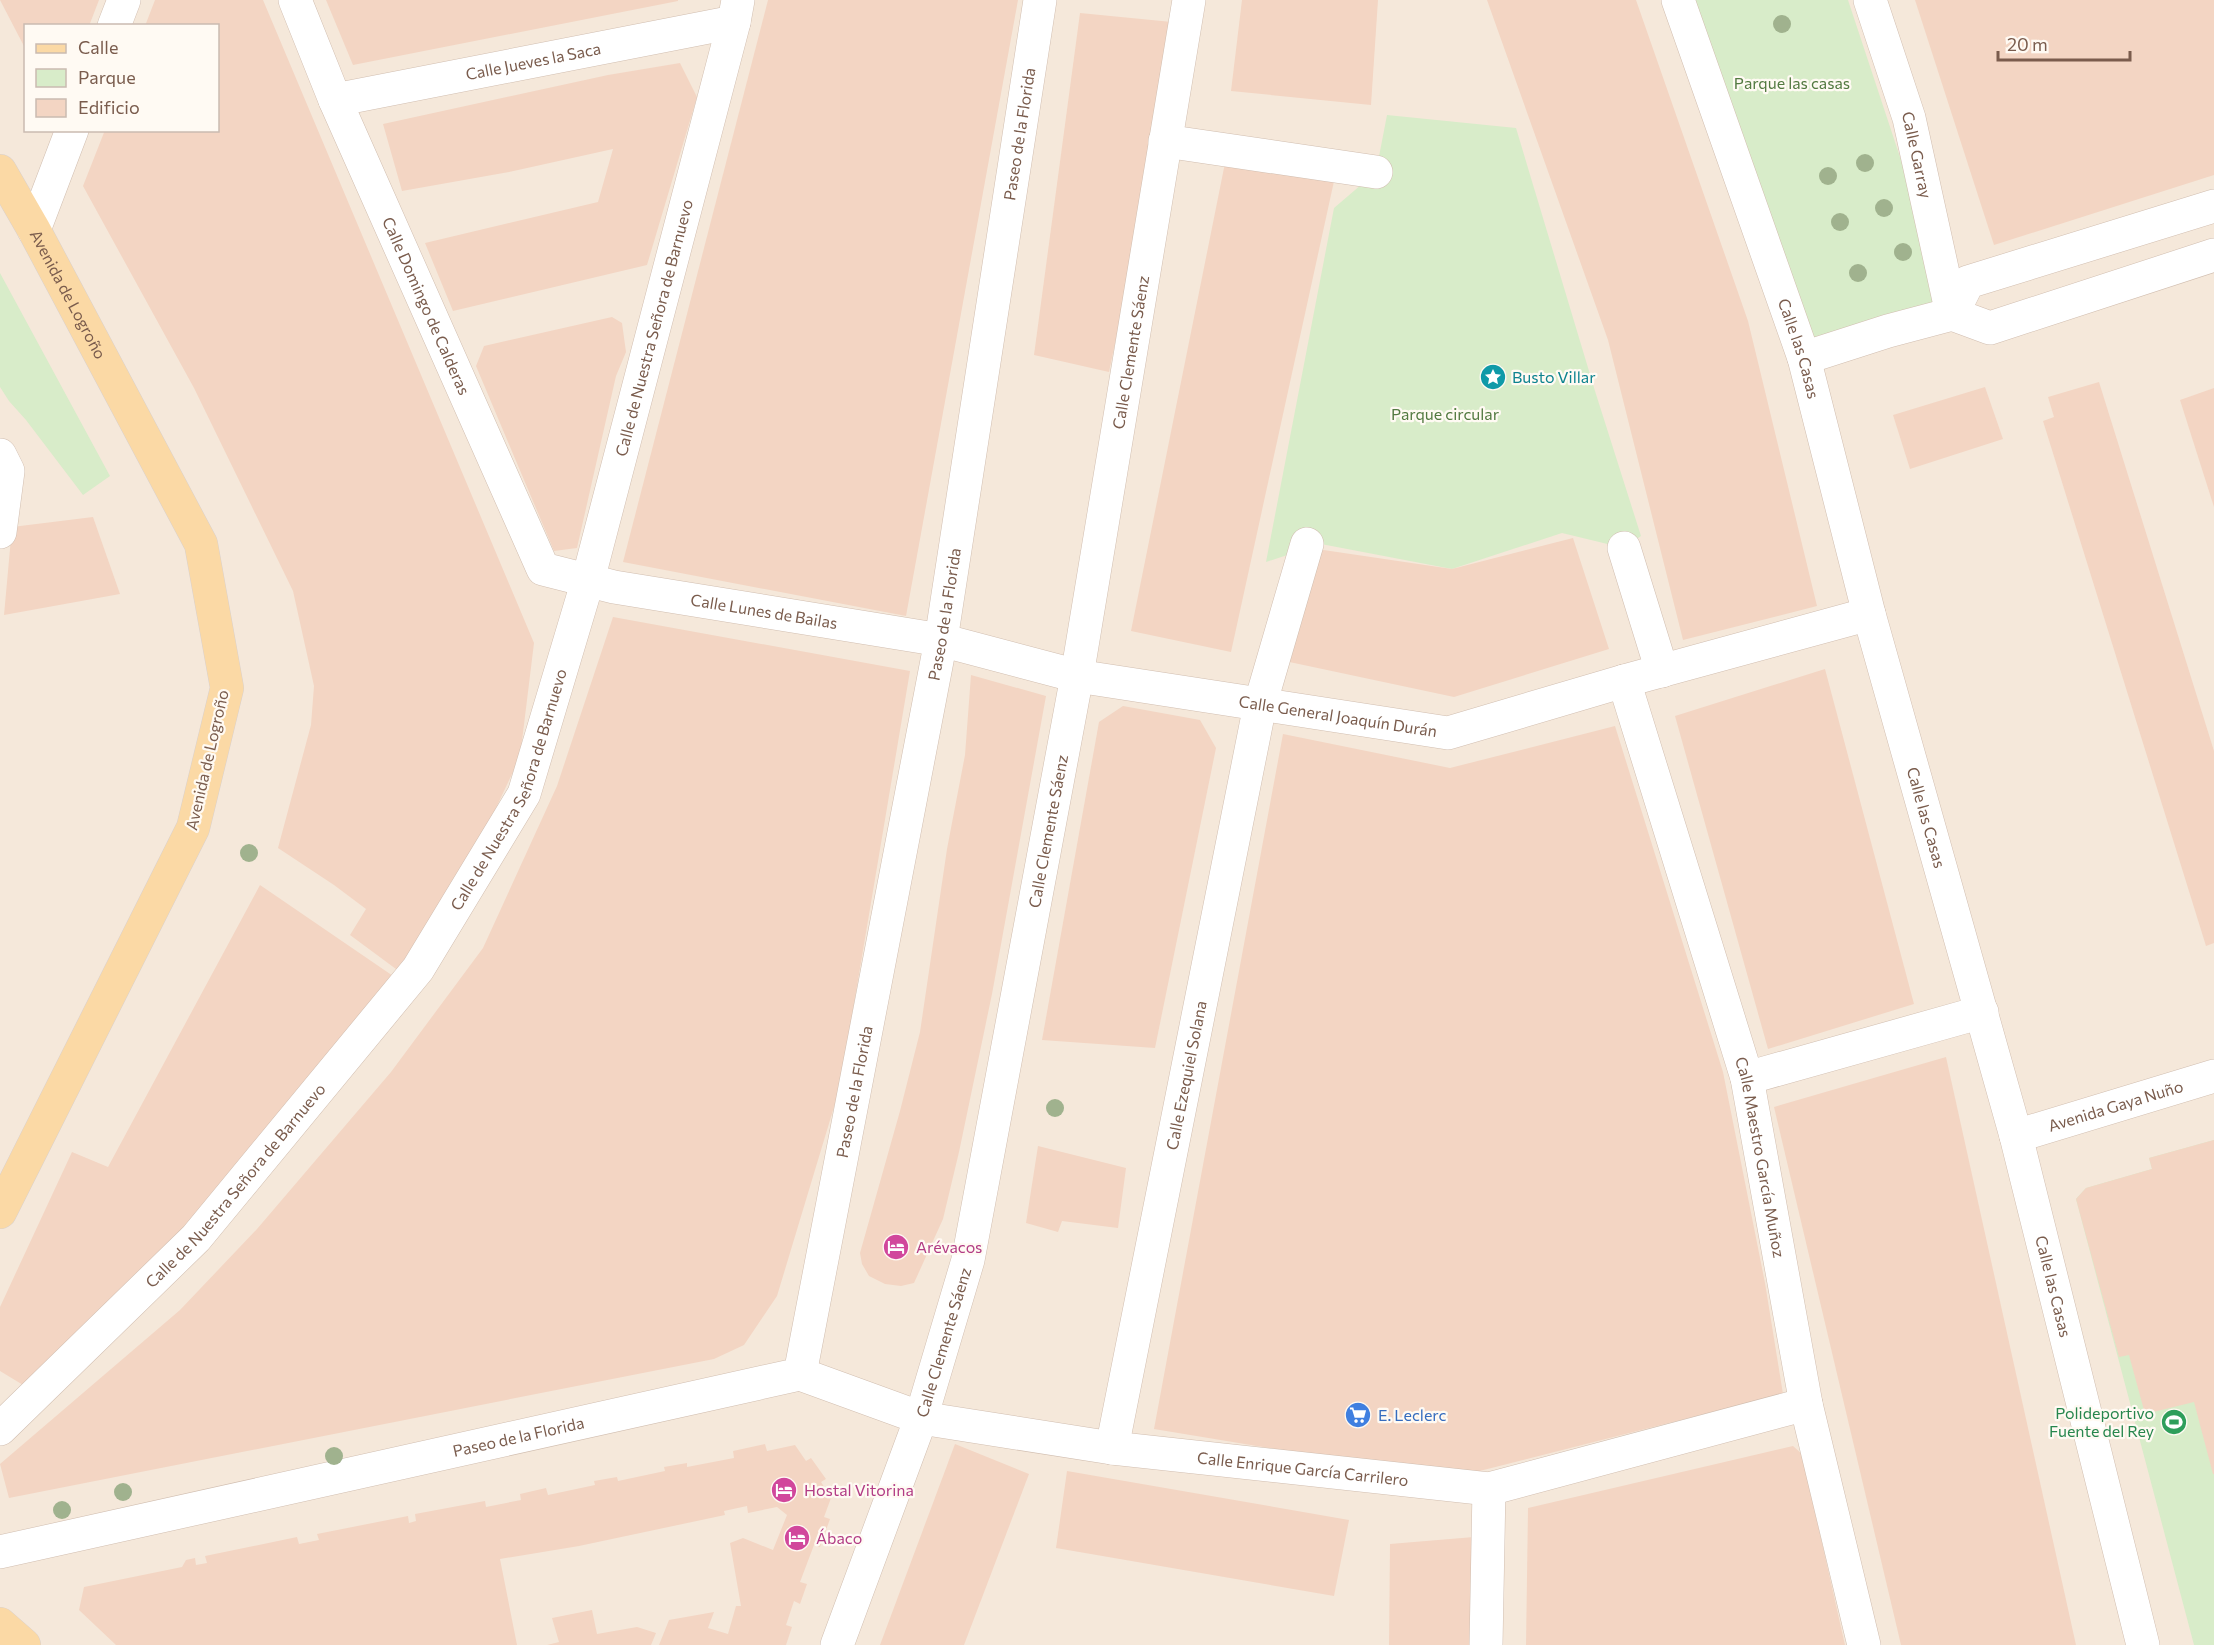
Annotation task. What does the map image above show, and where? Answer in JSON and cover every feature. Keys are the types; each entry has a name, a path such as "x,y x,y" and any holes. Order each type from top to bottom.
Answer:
{"main road":[{"name":"Avenida de Logroño","path":"0,171 201,544 227,688 193,828 0,1212"},
{"path":"0,1624 24,1645"}],"street":[{"path":"115,24 124,0"},
{"name":"Calle Domingo de Calderas","path":"295,0 335,100 543,569 588,580"},
{"name":"Paseo de la Florida","path":"0,1552 800,1374 941,640 1040,0"},
{"name":"Calle Clemente Sáenz","path":"837,1645 921,1418 968,1260 1077,676 1189,0"},
{"name":"Calle las Casas","path":"1678,0 1804,358 1869,614 2016,1136 2143,1645"},
{"name":"Calle Garray","path":"1870,0 1909,118 1952,315"},
{"name":"Calle Jueves la Saca","path":"335,100 736,11"},
{"name":"Calle de Nuestra Señora de Barnuevo","path":"0,1428 196,1238 418,969 524,794 588,580 736,11"},
{"path":"33,230 71,132"},
{"path":"1165,141 1376,172"},
{"path":"1952,315 1968,282 2214,206"},
{"path":"1804,358 1866,337 1952,315 1990,328 2214,255"},
{"path":"0,532 4,463"},
{"path":"1260,705 1307,544"},
{"path":"1624,548 1662,670"},
{"name":"Calle Lunes de Bailas","path":"588,580 614,587 941,640"},
{"name":"Calle General Joaquín Durán","path":"941,640 1077,676 1448,733 1662,670 1869,614"},
{"name":"Calle Maestro García Muñoz","path":"1624,681 1747,1078 1806,1404 1864,1645"},
{"name":"Calle Ezequiel Solana","path":"1112,1448 1260,705"},
{"path":"1747,1078 1982,1012"},
{"name":"Avenida Gaya Nuño","path":"2016,1136 2214,1076"},
{"name":"Calle Enrique García Carrilero","path":"800,1374 921,1418 1112,1448 1489,1489 1806,1404"},
{"path":"1486,1645 1489,1489"}],"shaded area":[{"path":"0,0 2214,0 2214,1645 0,1645"}],"green space":[{"name":"Parque las casas","path":"1678,0 1848,0 1952,314 1804,358"},
{"name":"Parque circular","path":"1387,115 1516,128 1641,536 1624,548 1562,533 1452,569 1321,544 1266,562 1334,208 1376,172"},
{"path":"0,273 110,476 83,495 0,387"},
{"name":"Polideportivo Fuente del Rey","path":"2214,1140 2214,1645 2194,1645 2076,1199 2086,1188 2152,1169 2149,1158"}],"building":[{"path":"0,0 99,0 90,24 24,24 24,46"},
{"path":"155,0 263,0 534,643 520,757 447,912 400,972 350,935 366,909 278,848 311,725 314,686 293,591 194,388 83,186 104,132 219,132 219,24 146,24"},
{"path":"326,0 678,0 678,1 353,65"},
{"path":"768,0 1018,0 906,616 623,562"},
{"path":"1242,0 1378,0 1371,105 1231,91"},
{"path":"1487,0 1636,0 1748,321 1817,606 1683,640 1608,340"},
{"path":"1915,0 2214,0 2214,175 1994,245"},
{"path":"1080,13 1182,23 1109,372 1034,355"},
{"path":"680,63 697,97 647,265 453,311 425,243 598,202 613,149 509,172 402,191 383,124 608,75"},
{"path":"1226,158 1336,172 1231,652 1131,631"},
{"path":"612,317 622,323 626,352 616,376 577,548 554,551 476,366 484,346"},
{"path":"2099,382 2214,751 2214,943 2206,946 2043,421 2054,417 2048,397"},
{"path":"1985,387 2003,439 1910,469 1893,415"},
{"path":"2214,388 2214,507 2180,400"},
{"path":"93,517 120,594 4,615 12,527"},
{"path":"1573,538 1609,649 1454,697 1280,660 1310,548 1452,569"},
{"path":"613,617 910,671 840,1087 777,1296 744,1345 714,1359 9,1498 0,1464 180,1310 257,1229 391,1072 483,948 557,786"},
{"path":"1825,669 1914,1004 1768,1049 1675,716"},
{"path":"971,675 1046,696 992,994 943,1219 914,1283 901,1286 885,1284 869,1276 862,1264 860,1253 920,1032 947,849 965,755"},
{"path":"1123,706 1200,720 1216,748 1155,1048 1042,1040 1099,722"},
{"path":"1615,726 1723,1072 1765,1283 1783,1394 1452,1478 1154,1429 1283,734 1450,768"},
{"path":"260,885 396,978 316,1088 33,1391 0,1371 0,1307 72,1152 108,1167"},
{"path":"1946,1057 2076,1645 1901,1645 1774,1107"},
{"name":"Polideportivo Fuente del Rey","path":"2214,1140 2213,1474 2194,1402 2145,1414 2129,1355 2119,1357 2076,1199 2086,1188 2152,1169 2149,1158"},
{"path":"1038,1146 1126,1168 1118,1228 1062,1221 1058,1232 1026,1223"},
{"path":"765,1444 767,1451 795,1445 806,1461 811,1458 826,1479 821,1482 831,1498 824,1517 830,1519 820,1547 814,1545 800,1582 807,1584 800,1604 794,1601 786,1625 792,1627 786,1645 659,1645 669,1620 714,1612 708,1628 728,1634 736,1606 741,1606 730,1543 743,1538 773,1550 787,1515 777,1507 748,1513 747,1506 724,1511 725,1515 579,1546 500,1559 517,1645 116,1645 79,1610 84,1587 182,1567 186,1560 195,1558 196,1565 207,1563 205,1556 297,1537 299,1544 319,1540 317,1534 408,1516 409,1523 416,1521 415,1514 485,1501 486,1507 521,1500 520,1494 546,1488 548,1495 595,1485 594,1481 617,1477 618,1481 665,1471 664,1467 687,1463 687,1467 734,1458 733,1451"},
{"path":"955,1444 1029,1474 964,1645 880,1645"},
{"path":"1793,1446 1802,1454 1845,1645 1526,1645 1528,1508"},
{"path":"1067,1471 1349,1520 1334,1596 1056,1548"},
{"path":"1474,1537 1471,1645 1389,1645 1390,1544"},
{"path":"592,1610 597,1634 637,1627 656,1633 651,1645 547,1645 559,1642 552,1618"}],"place":[{"name":"Busto Villar","path":"1493,377"},
{"name":"Arévacos","path":"896,1247"},
{"name":"E. Leclerc","path":"1358,1415"},
{"name":"Polideportivo Fuente del Rey","path":"2174,1422"},
{"name":"Hostal Vitorina","path":"784,1490"},
{"name":"Ábaco","path":"797,1538"}]}
